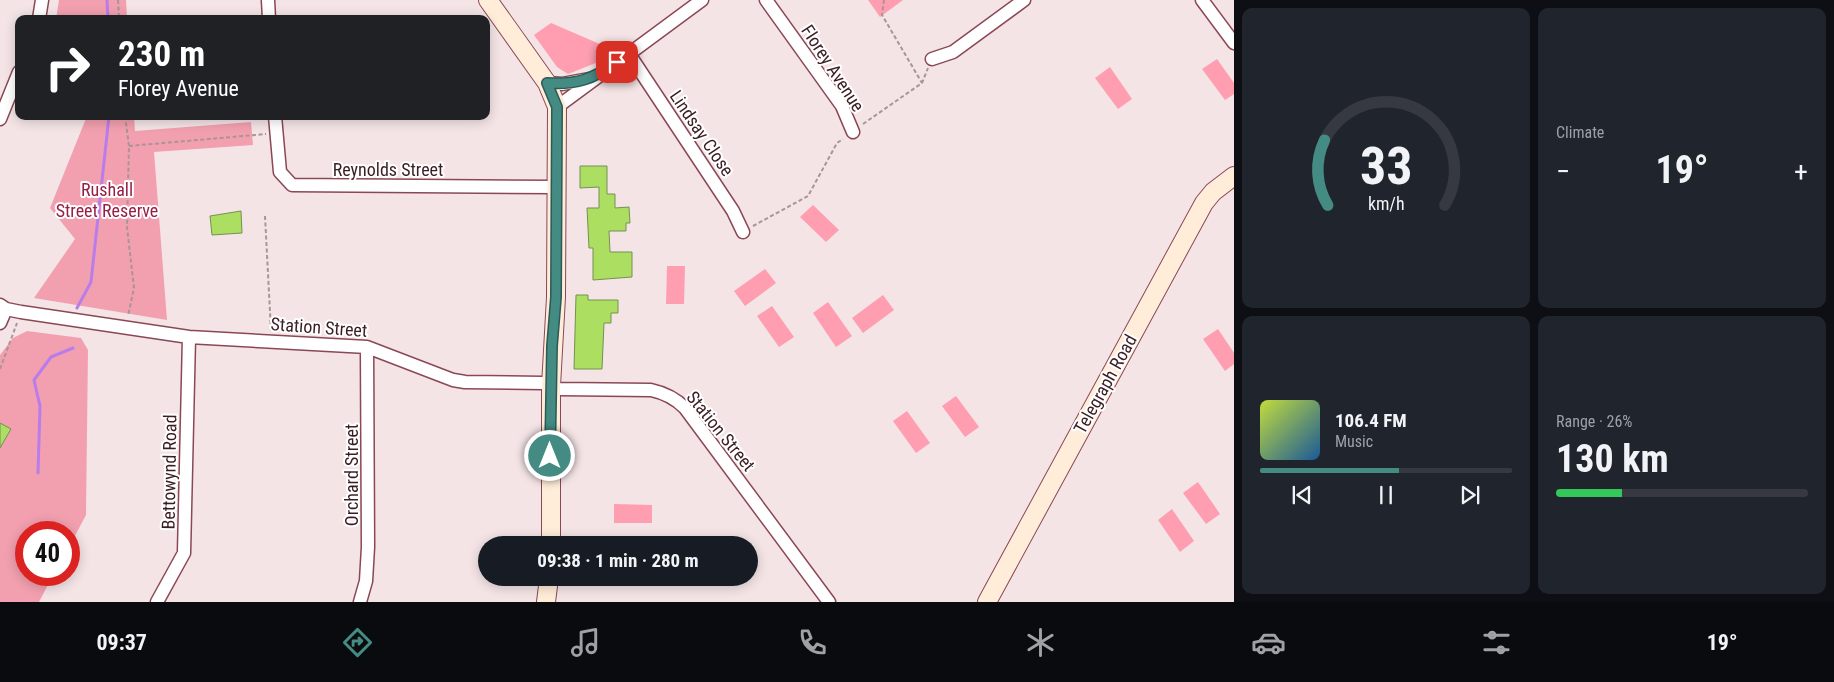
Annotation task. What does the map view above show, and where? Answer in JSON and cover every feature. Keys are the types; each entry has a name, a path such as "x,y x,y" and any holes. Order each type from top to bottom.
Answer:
{"street":[{"path":"40,15 42,0"},
{"path":"268,0 269,15"},
{"path":"488,0 547,83 557,107 556,297 550,386 551,536"},
{"path":"557,107 702,0"},
{"name":"Florey Avenue","path":"766,0 842,106 853,132"},
{"path":"932,59 953,52 1024,0"},
{"path":"1202,0 1234,43"},
{"name":"Lindsay Close","path":"629,54 733,211 743,232"},
{"path":"547,83 562,84 594,78"},
{"path":"0,119 15,82"},
{"name":"Reynolds Street","path":"275,120 280,172 292,184 557,186"},
{"name":"Telegraph Road","path":"987,602 1204,203 1213,192 1234,176"},
{"path":"0,323 3,307"},
{"name":"Station Street","path":"3,307 21,312 189,337 272,340 367,347 453,380 543,383 559,389 651,390 678,401 828,602"},
{"name":"Bettowynd Road","path":"157,602 184,553 189,337"},
{"name":"Orchard Street","path":"360,602 366,581 368,547 367,347"},
{"path":"546,602 548,586"}],"path":[{"path":"118,0 119,15"},
{"path":"884,0 882,15 922,83"},
{"path":"743,232 808,196 837,143 922,83 932,59"},
{"path":"126,120 129,146 127,226 134,288 126,328"},
{"path":"129,146 276,133"},
{"path":"265,216 272,340"},
{"path":"0,369 21,312"}],"shaded area":[{"path":"868,0 903,0 880,17"},
{"path":"551,23 616,51 601,61 568,74 557,67 534,35"},
{"path":"1217,59 1234,83 1234,94 1225,100 1202,69"},
{"path":"1110,67 1132,99 1118,109 1095,78"},
{"path":"813,205 839,230 826,242 800,217"},
{"path":"667,266 685,266 684,304 666,304"},
{"path":"765,269 776,283 745,306 734,291"},
{"path":"883,295 894,310 863,333 852,318"},
{"path":"828,302 852,336 836,347 813,313"},
{"path":"772,306 794,337 779,347 757,316"},
{"path":"1218,329 1234,353 1234,364 1225,371 1203,339"},
{"path":"956,396 979,427 965,437 942,406"},
{"path":"907,411 930,443 916,453 893,421"},
{"path":"1198,482 1220,514 1206,524 1183,493"},
{"path":"614,504 652,505 652,523 614,523"},
{"path":"1172,509 1194,541 1180,552 1158,520"}],"green space":[{"path":"59,0 126,0 127,15 57,15"},
{"name":"Rushall Street Reserve","path":"85,120 134,120 135,131 251,122 253,145 154,152 167,320 34,298 75,239 50,208"},
{"path":"27,331 81,338 88,350 86,515 80,526 80,521 15,521 15,586 47,586 39,602 0,602 0,355 13,338"}],"building":[{"path":"580,166 607,166 607,194 615,194 615,208 629,207 630,223 626,223 626,231 609,231 610,252 632,252 632,277 593,280 593,248 589,248 587,208 599,208 599,187 580,188"},
{"path":"241,211 242,233 212,235 210,216"},
{"path":"576,295 588,295 588,300 618,300 618,313 611,313 611,323 604,323 602,369 574,369"},
{"path":"0,423 11,429 0,448"}],"waterway":[{"path":"107,0 108,15"},
{"path":"77,308 91,282 109,120"},
{"path":"38,473 40,406 34,380 51,357 73,348"}],"route":[{"path":"550,456 550,386 556,297 557,107 554,95 547,83 562,84 594,78 617,62"}]}
